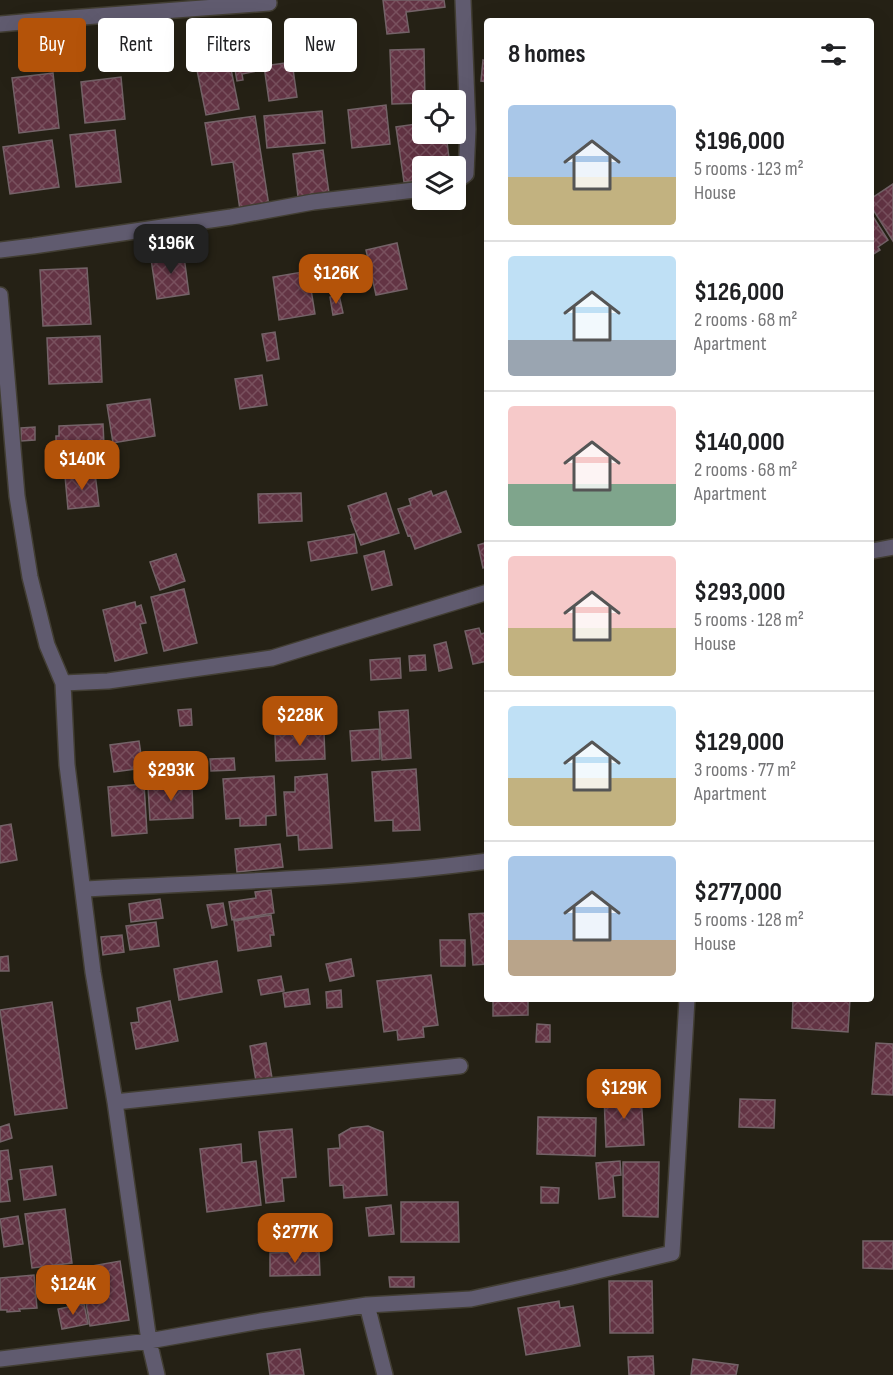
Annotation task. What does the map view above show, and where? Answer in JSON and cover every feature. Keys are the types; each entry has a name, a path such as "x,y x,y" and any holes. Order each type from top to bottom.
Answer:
{"street":[{"path":"463,0 468,129 466,174"},
{"path":"0,24 268,3"},
{"path":"0,250 219,219 313,202 412,190"},
{"path":"0,295 18,507 30,577 47,645 63,683 67,765 93,972 115,1102 149,1341 157,1375"},
{"path":"874,551 893,547"},
{"path":"63,683 108,681 272,658 484,593"},
{"path":"83,889 303,878 430,869 484,862"},
{"path":"0,1359 149,1341 367,1305 471,1299 672,1253 687,1002"},
{"path":"115,1102 460,1066"},
{"path":"367,1305 385,1375"}],"building":[{"path":"383,0 444,0 445,7 406,12 409,32 387,34"},
{"path":"424,49 425,90 412,90 412,103 392,104 390,50"},
{"path":"483,60 484,81 481,81"},
{"path":"284,63 284,72 293,72 297,97 269,101 265,72 272,72 272,65"},
{"path":"197,72 232,72 239,109 206,115"},
{"path":"235,72 252,72 242,74 243,80 237,81"},
{"path":"53,73 59,128 19,133 12,78"},
{"path":"121,77 125,119 85,123 81,82"},
{"path":"386,105 390,144 352,148 348,110"},
{"path":"322,111 325,143 267,148 264,116"},
{"path":"255,116 269,206 240,210 233,162 212,165 205,123"},
{"path":"412,125 412,144 447,144 449,156 412,156 412,181 404,182 396,127"},
{"path":"115,130 121,182 76,187 70,135"},
{"path":"52,140 59,187 10,194 3,147"},
{"path":"323,150 329,193 298,197 293,154"},
{"path":"893,184 893,241 874,211 874,197"},
{"path":"874,218 888,240 878,247 880,250 874,254"},
{"path":"397,243 407,289 376,295 366,250"},
{"path":"183,249 189,294 157,299 151,259 171,257 170,251"},
{"path":"87,268 91,324 43,326 40,270"},
{"path":"308,271 315,314 279,320 273,277"},
{"path":"339,295 343,313 333,315 330,297"},
{"path":"275,332 279,359 267,361 262,334"},
{"path":"100,336 102,382 49,384 47,338"},
{"path":"262,375 267,405 240,409 235,379"},
{"path":"150,399 155,436 113,443 107,405"},
{"path":"103,424 105,466 62,468 60,447 56,447 59,426"},
{"path":"35,427 35,440 21,441 21,428"},
{"path":"95,473 99,506 68,509 65,476"},
{"path":"431,491 433,496 446,491 461,532 415,549 398,509 411,505 409,499"},
{"path":"301,493 302,521 259,523 258,494"},
{"path":"386,493 399,533 361,545 348,506"},
{"path":"354,534 357,553 311,561 308,542"},
{"path":"484,543 483,568 478,545"},
{"path":"384,551 392,585 372,590 364,556"},
{"path":"176,554 185,581 160,590 150,562"},
{"path":"184,589 197,643 164,651 151,597"},
{"path":"135,602 136,607 141,605 146,623 140,624 147,653 115,661 103,610"},
{"path":"479,628 481,634 484,633 484,662 473,664 465,631"},
{"path":"446,642 452,668 439,671 434,645"},
{"path":"425,655 426,670 410,671 409,656"},
{"path":"400,658 401,678 371,680 370,660"},
{"path":"191,709 192,725 180,726 178,710"},
{"path":"408,710 411,758 382,760 379,712"},
{"path":"379,729 380,759 352,761 350,731"},
{"path":"324,733 325,759 276,761 275,735"},
{"path":"139,741 143,768 114,772 110,745"},
{"path":"234,758 235,770 211,771 210,759"},
{"path":"416,769 420,830 393,831 393,820 375,821 372,772"},
{"path":"327,774 332,848 299,850 298,835 287,836 284,792 295,792 295,777"},
{"path":"274,776 276,815 266,816 266,825 240,826 240,818 226,819 223,779"},
{"path":"144,784 147,833 112,836 108,787"},
{"path":"192,785 193,818 150,820 148,786"},
{"path":"11,824 17,860 0,863 0,826"},
{"path":"280,844 283,867 237,872 235,849"},
{"path":"271,890 274,913 232,920 229,902 256,898 255,892"},
{"path":"160,899 163,918 131,922 129,904"},
{"path":"223,903 227,925 212,928 207,905"},
{"path":"484,913 484,964 473,965 469,914"},
{"path":"271,915 274,935 270,935 271,946 238,951 234,921"},
{"path":"156,922 159,946 130,950 126,926"},
{"path":"122,935 124,952 103,955 101,937"},
{"path":"440,940 465,940 465,966 441,966"},
{"path":"8,956 9,971 0,971 0,957"},
{"path":"351,959 354,976 330,981 326,964"},
{"path":"217,961 222,992 179,1000 174,969"},
{"path":"431,975 438,1025 423,1027 424,1037 398,1040 397,1030 384,1032 377,981"},
{"path":"281,976 284,991 261,995 258,980"},
{"path":"308,989 310,1004 285,1007 283,993"},
{"path":"341,990 342,1007 327,1008 326,992"},
{"path":"170,1001 178,1041 136,1049 131,1023 139,1022 137,1008"},
{"path":"52,1002 67,1108 15,1115 0,1010"},
{"path":"493,1002 528,1002 528,1015 493,1016"},
{"path":"793,1002 850,1002 848,1032 792,1028"},
{"path":"537,1024 550,1025 550,1042 536,1042"},
{"path":"266,1043 272,1078 256,1081 250,1046"},
{"path":"876,1043 893,1044 893,1095 872,1094"},
{"path":"641,1094 644,1145 606,1147 604,1095"},
{"path":"740,1099 775,1100 774,1128 739,1127"},
{"path":"538,1117 596,1118 595,1156 537,1154"},
{"path":"9,1124 12,1138 0,1142 0,1127"},
{"path":"368,1126 383,1132 387,1195 344,1198 343,1185 330,1186 328,1149 340,1148 339,1135 351,1128"},
{"path":"292,1129 296,1177 282,1178 284,1201 266,1203 259,1132"},
{"path":"241,1144 242,1163 256,1161 261,1205 207,1212 200,1149"},
{"path":"8,1150 12,1179 7,1180 10,1201 0,1202 0,1151"},
{"path":"620,1161 621,1175 613,1176 615,1197 599,1199 596,1163"},
{"path":"623,1162 659,1162 658,1217 623,1216"},
{"path":"52,1166 56,1195 24,1200 20,1170"},
{"path":"541,1187 559,1188 558,1203 541,1203"},
{"path":"401,1202 458,1202 459,1242 401,1242"},
{"path":"391,1205 394,1234 369,1236 366,1208"},
{"path":"65,1209 72,1263 32,1268 25,1214"},
{"path":"18,1216 23,1244 4,1247 0,1219"},
{"path":"863,1241 893,1241 893,1269 863,1268"},
{"path":"319,1251 320,1275 270,1276 270,1253"},
{"path":"120,1261 129,1320 90,1326 80,1268"},
{"path":"34,1275 37,1308 7,1312 7,1310 0,1310 0,1278"},
{"path":"389,1277 414,1277 414,1287 390,1287"},
{"path":"609,1281 652,1281 653,1333 610,1333"},
{"path":"559,1301 560,1308 573,1306 580,1346 526,1355 518,1308"},
{"path":"84,1304 88,1324 62,1329 58,1309"},
{"path":"300,1349 304,1375 270,1375 267,1354"},
{"path":"653,1356 654,1375 629,1375 628,1357"},
{"path":"693,1359 738,1365 736,1375 691,1375"}]}
